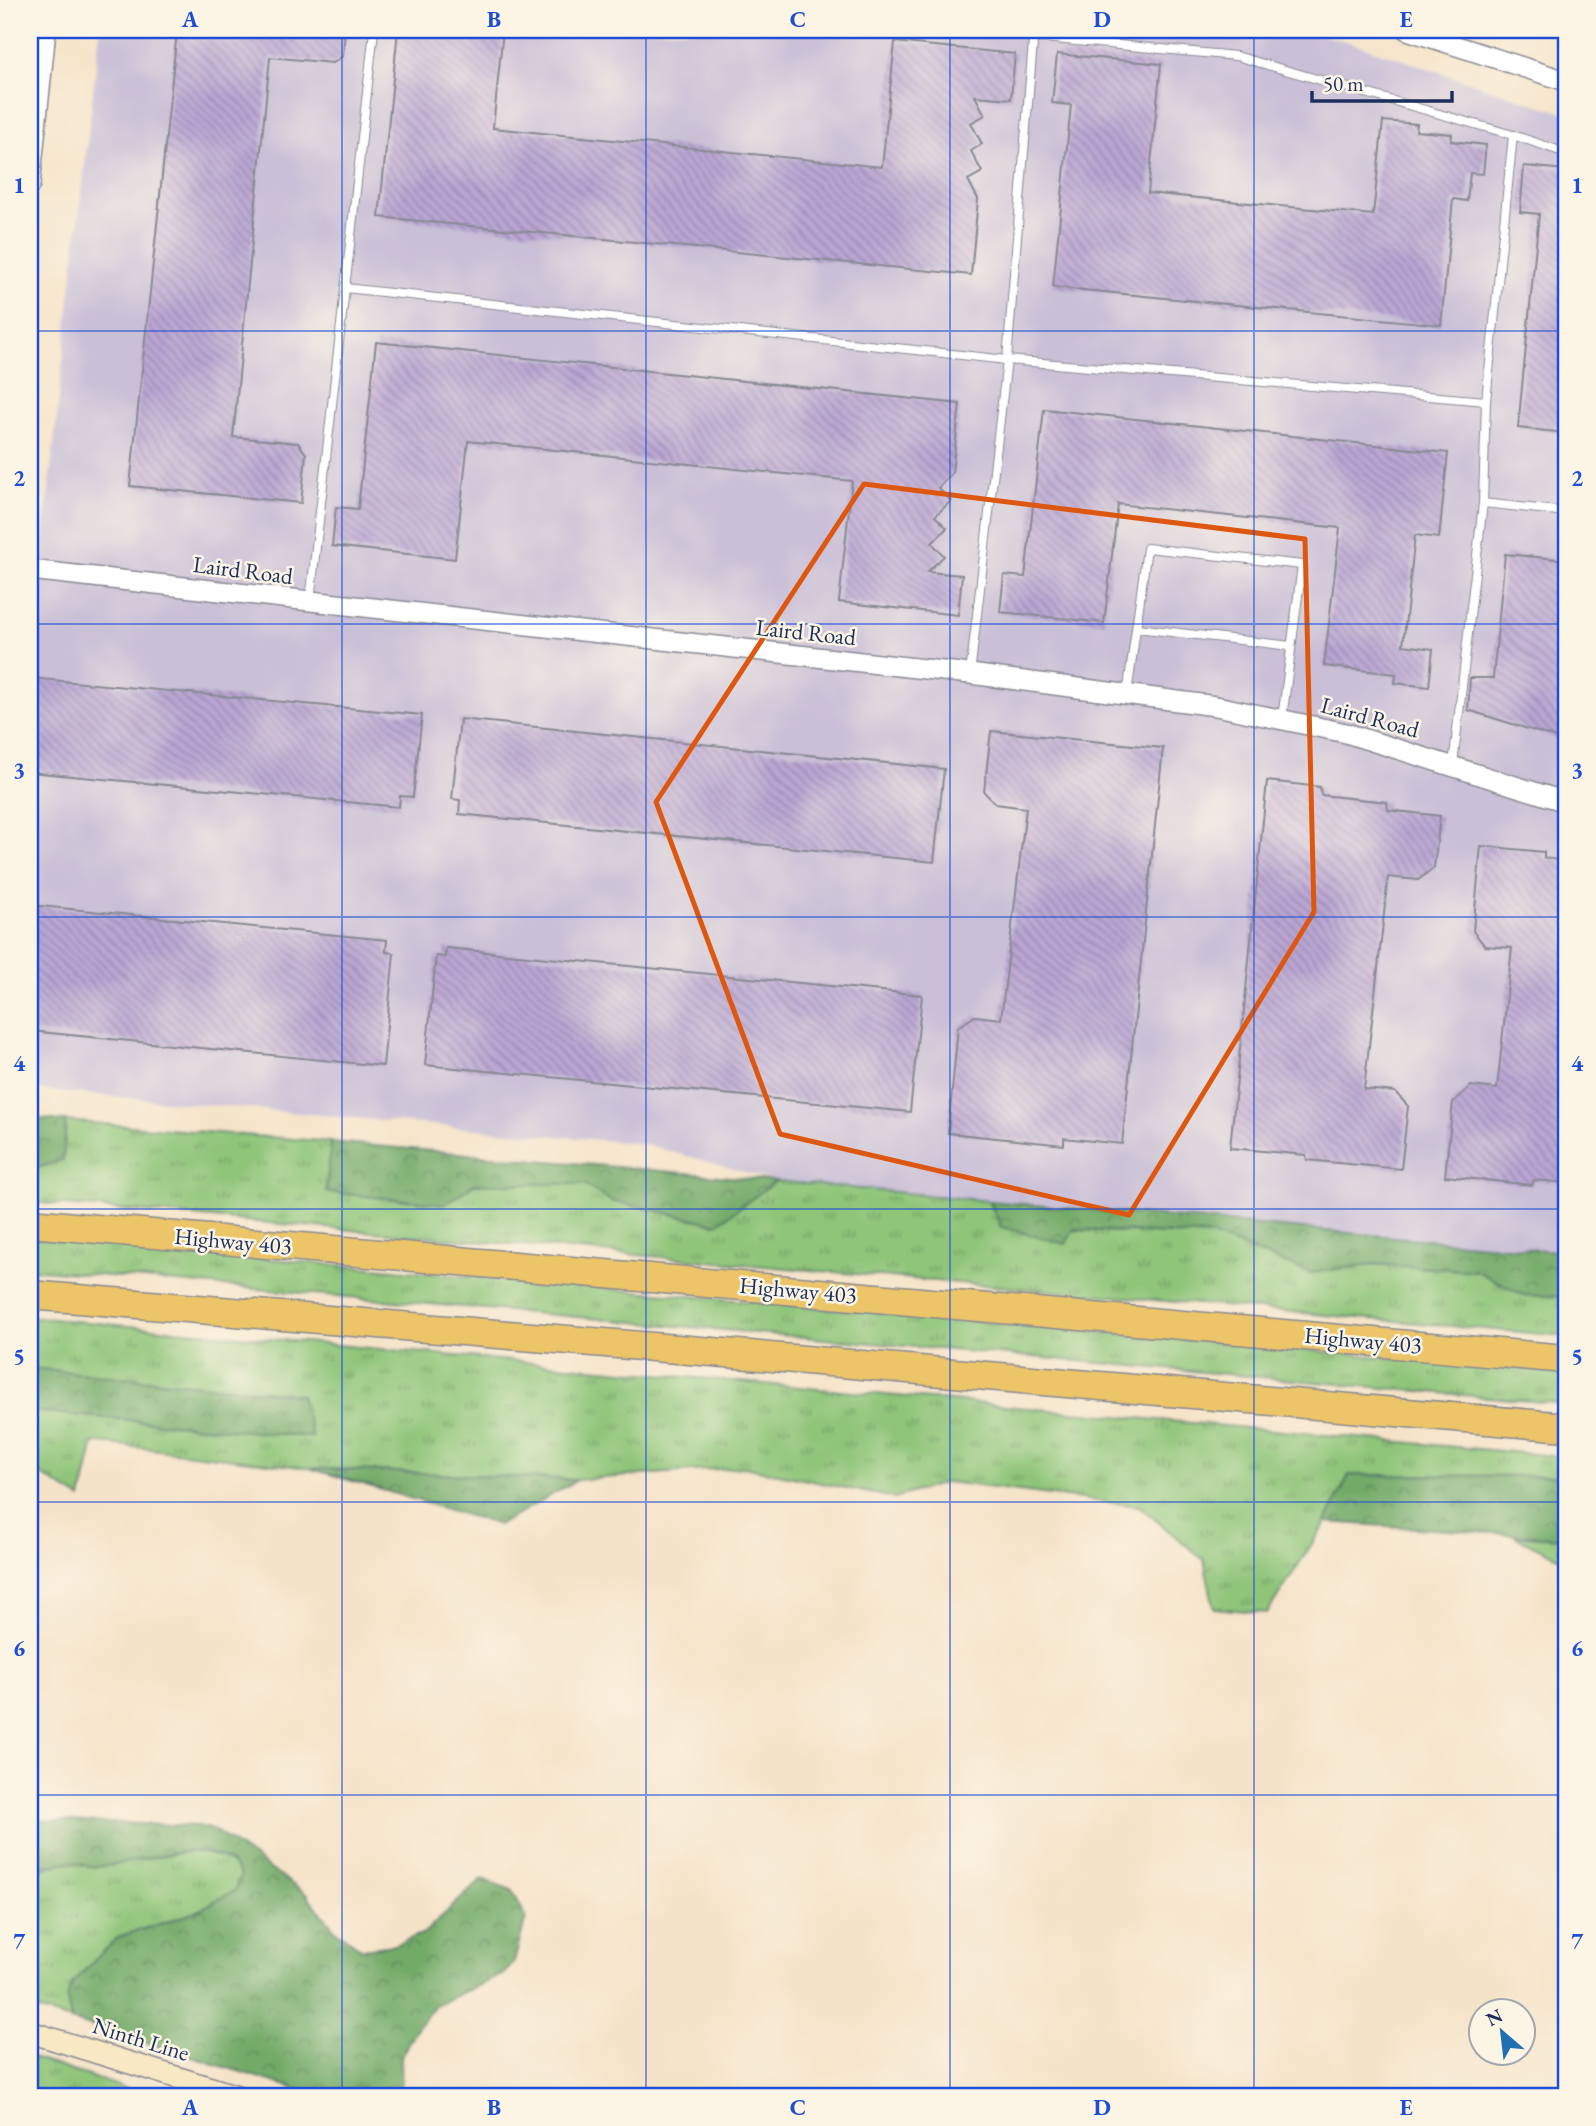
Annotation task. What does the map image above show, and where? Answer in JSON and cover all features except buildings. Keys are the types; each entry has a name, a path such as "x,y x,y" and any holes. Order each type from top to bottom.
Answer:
{"highway":[{"name":"Highway 403","path":"30,1223 1566,1359"},
{"path":"30,1295 1566,1427"}],"main road":[{"name":"Ninth Line","path":"30,2032 237,2096"}],"street":[{"path":"30,185 46,30"},
{"path":"1407,30 1566,81"},
{"name":"Laird Road","path":"30,570 970,674 1216,706 1346,733 1566,802"}],"lane":[{"path":"310,602 374,30"},
{"path":"970,674 1007,360 1033,33 1236,56 1513,135 1566,153"},
{"path":"1453,766 1483,503 1486,401 1513,135"},
{"path":"345,288 1007,360 1486,401"},
{"path":"1483,503 1566,512"},
{"path":"1128,695 1147,548 1301,565 1282,720"},
{"path":"1137,628 1291,646"}],"highlighted area":[{"path":"864,484 1305,539 1314,912 1129,1215 780,1134 656,802"}],"shaded area":[{"path":"100,30 1301,30 1346,41 1566,114 1566,1252 776,1181 644,1144 30,1089 30,613 35,613"}],"green space":[{"path":"30,1118 66,1121 63,1160 30,1170"},
{"path":"66,1121 331,1142 326,1192 445,1204 474,1184 584,1184 611,1201 716,1224 776,1181 989,1201 1001,1227 1214,1236 1311,1273 1372,1264 1477,1271 1523,1295 1566,1297 1566,1336 30,1202 30,1170 63,1160"},
{"path":"331,1142 776,1181 717,1224 611,1201 584,1184 474,1184 445,1204 326,1192"},
{"path":"989,1201 1566,1252 1566,1297 1523,1295 1477,1271 1372,1264 1311,1273 1214,1236 1074,1229 1066,1244 1001,1227"},
{"path":"30,1238 1566,1373 1566,1404 30,1269"},
{"path":"30,1317 1566,1457 1566,1479 1560,1476 1349,1475 1326,1522 1267,1613 1214,1608 1204,1560 1139,1506 947,1482 894,1498 744,1467 577,1480 309,1468 94,1442 81,1499 30,1468 30,1411 312,1437 301,1395 30,1368"},
{"path":"30,1368 301,1395 312,1437 30,1411"},
{"path":"309,1468 577,1480 499,1525"},
{"path":"1349,1475 1560,1476 1566,1479 1566,1538 1326,1522"},
{"path":"1514,1536 1566,1538 1566,1561"},
{"path":"30,1820 199,1826 214,1830 306,1894 336,1931 362,1949 394,1945 424,1933 482,1879 512,1890 526,1917 514,1962 504,1974 435,2005 416,2029 401,2057 402,2096 319,2096 71,2020 67,1998 73,1982 118,1937 194,1913 235,1890 241,1875 228,1861 212,1854 194,1852 98,1867 61,1862 30,1873"},
{"path":"190,1851 219,1857 231,1863 241,1875 235,1890 194,1913 118,1937 67,1998 71,2020 30,2008 30,1873 66,1862 97,1867"},
{"path":"30,2057 149,2096 30,2096"}]}
